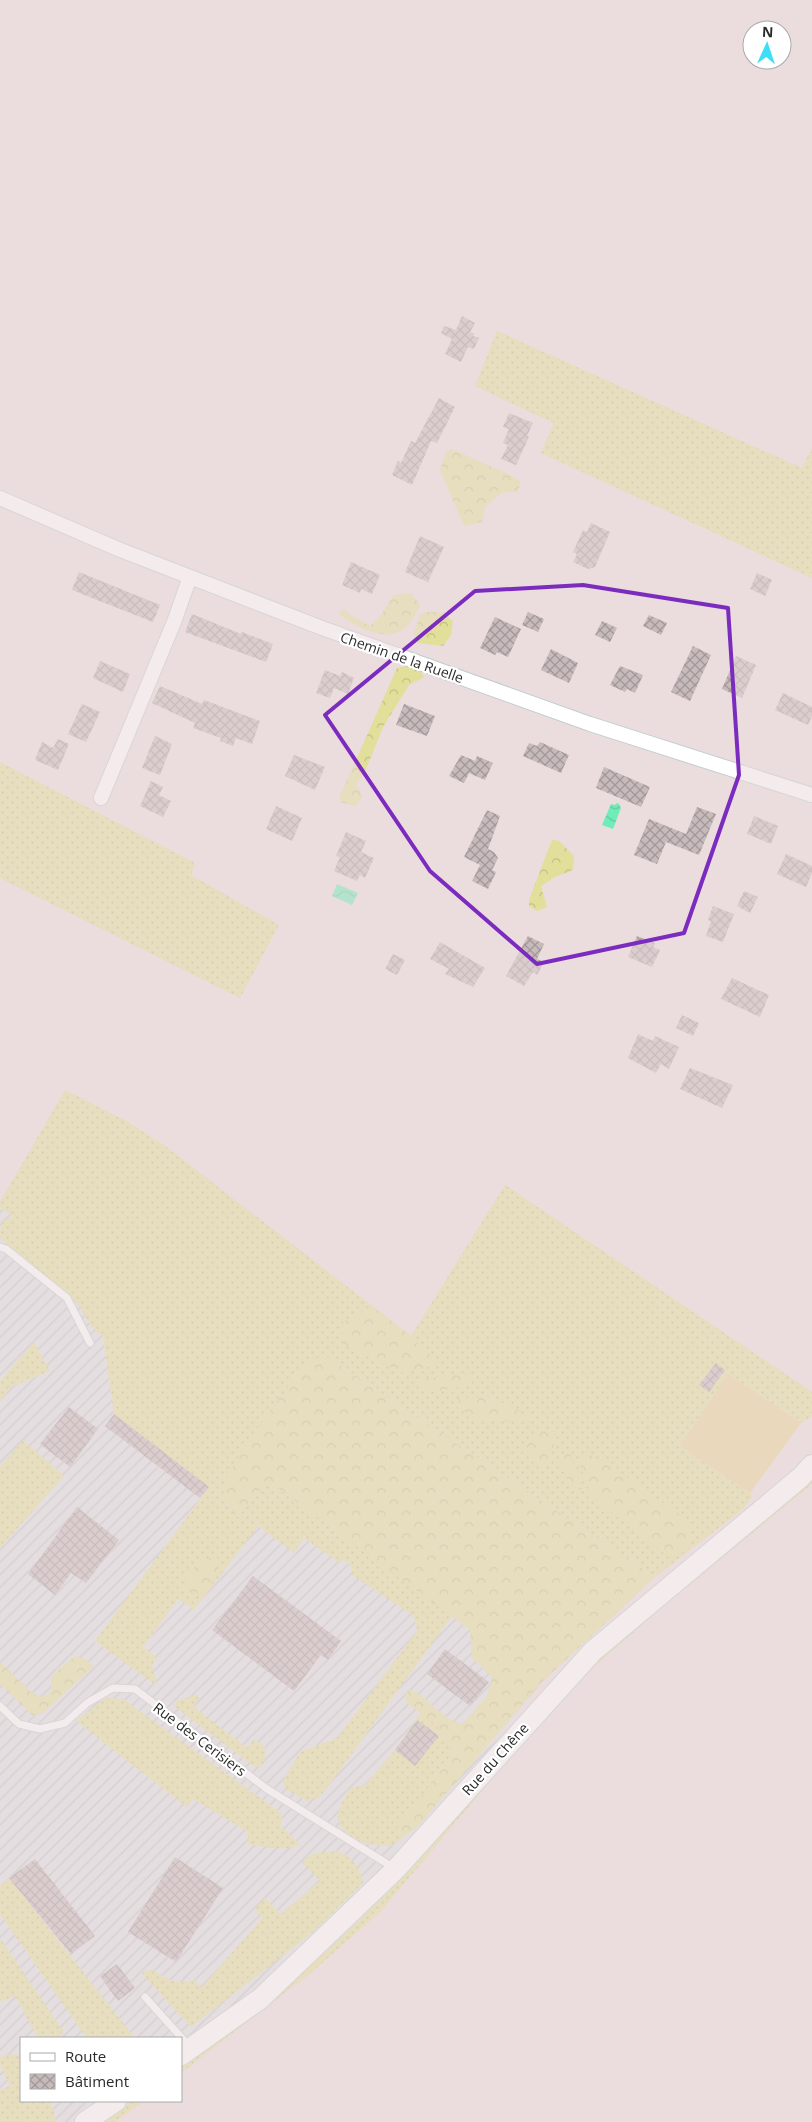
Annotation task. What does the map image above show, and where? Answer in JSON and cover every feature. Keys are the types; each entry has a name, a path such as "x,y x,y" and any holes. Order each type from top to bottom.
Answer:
{"street":[{"name":"Chemin de la Ruelle","path":"0,498 118,550 322,628 590,724 812,795"},
{"path":"101,798 174,622 190,577"},
{"name":"Rue du Chêne","path":"186,2052 260,1999 396,1869 593,1651 812,1465"},
{"path":"85,2122 115,2102"}],"lane":[{"path":"0,1247 6,1248 67,1298 90,1343"},
{"name":"Rue des Cerisiers","path":"0,1706 19,1724 40,1729 64,1722 87,1703 113,1688 135,1689 266,1789 396,1869"},
{"path":"145,1997 175,2037"}],"highlighted area":[{"path":"583,585 728,608 739,775 684,933 537,964 430,871 325,715 475,591"}],"shaded area":[{"path":"0,1208 92,1261 114,1414 209,1487 95,1642 145,1676 141,1651 238,1517 268,1481 542,1682 396,1869 182,2054 182,2037 20,2037 20,2102 115,2102 85,2122 0,2122"},
{"path":"728,1374 801,1423 750,1493 680,1446"}],"green space":[{"path":"497,331 802,468 812,448 812,578 541,453 554,423 475,386"},
{"path":"452,449 510,475 521,482 518,491 502,493 485,506 482,522 464,526 440,470 446,452"},
{"path":"411,593 420,605 410,623 397,632 379,634 361,628 338,613 344,609 370,626 381,615 394,595"},
{"path":"443,612 453,621 451,635 443,646 418,643 414,634 420,614"},
{"path":"406,666 420,671 424,677 409,685 383,727 364,774 356,784 362,796 356,806 340,802 340,796 397,668"},
{"path":"0,762 195,863 191,875 279,925 240,998 0,878"},
{"path":"552,840 559,841 574,856 573,870 555,877 541,886 547,907 537,911 529,906 529,900"},
{"path":"65,1090 128,1122 164,1145 411,1336 505,1185 812,1392 812,1416 801,1423 728,1374 680,1446 750,1493 752,1497 742,1510 655,1577 326,1356 226,1504 238,1517 268,1481 452,1616 321,1796 307,1801 285,1789 283,1781 300,1752 337,1738 417,1631 414,1616 352,1575 351,1566 343,1559 338,1562 304,1538 294,1553 258,1526 194,1610 178,1599 143,1647 157,1658 152,1664 157,1686 95,1641 209,1487 114,1414 103,1336 92,1328 79,1305 0,1238 1,1222 14,1216 0,1208 0,1202"},
{"path":"372,1306 411,1336 421,1348 438,1361 437,1365 403,1373 346,1346 341,1337 343,1322"},
{"path":"34,1342 50,1371 11,1387 0,1402 0,1381"},
{"path":"326,1356 655,1577 542,1682 420,1824 404,1837 397,1828 450,1759 453,1747 435,1724 408,1704 405,1696 409,1689 423,1697 448,1718 463,1724 488,1694 492,1677 472,1658 470,1630 268,1481 238,1517 230,1507 225,1496 228,1476 236,1461 275,1404 309,1360"},
{"path":"460,1372 474,1378 471,1385 433,1392 413,1380 429,1379"},
{"path":"493,1397 531,1417 529,1422 478,1420 454,1405 459,1398"},
{"path":"545,1430 554,1432 554,1443 549,1466 542,1466 521,1451 521,1446"},
{"path":"23,1440 64,1476 0,1548 0,1467"},
{"path":"565,1451 570,1453 582,1489 576,1490 567,1477 560,1458"},
{"path":"587,1454 604,1461 687,1520 692,1542 686,1551 670,1558 591,1496 578,1459"},
{"path":"812,1473 812,1484 660,1609 588,1672 503,1766 381,1911 312,1972 182,2072 182,2062 274,1994 358,1922 595,1655"},
{"path":"216,1555 219,1565 218,1570 207,1592 199,1594 184,1591 186,1578 198,1563"},
{"path":"75,1656 88,1660 93,1667 42,1714 32,1715 0,1684 0,1662 32,1693 43,1697 51,1691 51,1676"},
{"path":"196,1695 199,1698 194,1707 247,1748 254,1739 266,1748 264,1764 256,1768 174,1706 176,1701"},
{"path":"106,1698 123,1699 281,1813 281,1827 300,1844 294,1847 281,1848 248,1844 248,1832 193,1799 187,1807 76,1721"},
{"path":"421,1713 435,1724 453,1747 450,1759 399,1832 404,1837 393,1844 384,1846 358,1840 344,1830 340,1823 338,1816 343,1801 351,1788 365,1785 395,1750"},
{"path":"337,1851 347,1856 354,1863 360,1871 363,1883 313,1932 191,2027 141,1973 152,1969 172,1980 182,1982 195,1980 201,1988 263,1917 254,1909 265,1898 281,1914 320,1881 302,1862 314,1853"},
{"path":"9,1878 134,2037 87,2037 0,1914 0,1886"},
{"path":"0,1938 63,2031 60,2037 37,2037 15,1996 0,2002"},
{"path":"11,2054 20,2057 20,2102 50,2102 57,2122 0,2122 0,2090 10,2086 0,2065 0,2057"},
{"path":"129,2102 143,2102 115,2122 101,2122"}],"water":[{"path":"617,803 621,808 613,829 602,825 611,804 615,805"},
{"path":"337,884 358,893 352,905 332,896"}],"building":[{"path":"462,316 475,323 470,332 474,334 473,336 479,338 474,349 468,347 461,362 445,354 452,339 441,333 444,326 456,330"},
{"path":"439,398 455,407 437,443 431,441 412,485 392,475 398,461 401,463 411,441 415,443"},
{"path":"509,413 533,423 527,436 529,437 516,465 501,459 508,445 503,443 509,429 503,427"},
{"path":"591,523 610,532 595,567 588,569 573,562 577,554 573,552 583,530 587,532"},
{"path":"420,536 444,547 428,582 405,572"},
{"path":"351,562 380,575 372,594 361,589 360,593 342,585"},
{"path":"79,572 160,605 153,622 72,590"},
{"path":"757,573 772,580 765,596 750,589"},
{"path":"528,612 544,619 538,632 522,625"},
{"path":"192,614 241,634 242,632 273,644 266,662 185,632"},
{"path":"649,615 667,623 661,635 643,626"},
{"path":"495,617 521,629 508,657 497,652 495,655 480,648"},
{"path":"602,621 617,628 610,642 595,635"},
{"path":"693,646 711,655 690,701 671,692"},
{"path":"551,649 578,663 569,683 541,670"},
{"path":"736,656 756,665 742,698 722,689"},
{"path":"100,661 130,674 123,692 93,678"},
{"path":"620,666 643,675 635,693 627,689 625,692 610,685"},
{"path":"325,670 340,676 342,672 354,678 348,694 334,688 330,698 316,693"},
{"path":"160,686 202,704 204,700 260,721 252,744 236,738 233,746 220,741 221,738 193,728 195,723 152,703"},
{"path":"783,693 812,707 812,716 808,725 775,710"},
{"path":"82,704 100,712 86,742 68,734"},
{"path":"404,704 435,716 427,736 396,725"},
{"path":"155,736 172,744 160,775 142,768"},
{"path":"58,739 69,744 58,770 35,760 42,742 53,748"},
{"path":"540,742 569,755 561,773 523,756 529,743 537,746"},
{"path":"294,755 325,767 315,790 285,776"},
{"path":"461,755 475,761 477,756 493,763 485,780 469,773 464,783 449,776"},
{"path":"604,767 650,787 641,807 596,788"},
{"path":"151,781 163,787 159,795 171,801 163,817 140,806"},
{"path":"276,806 302,818 292,841 266,829"},
{"path":"697,807 716,814 699,855 666,842 657,864 634,855 649,819 686,834"},
{"path":"487,810 500,816 488,849 494,852 498,858 492,870 496,872 488,889 472,881 480,865 464,857"},
{"path":"754,816 778,826 771,844 747,834"},
{"path":"346,832 366,841 361,852 374,858 365,878 360,875 357,881 334,871 340,857 336,856"},
{"path":"786,854 812,866 812,873 806,887 777,874"},
{"path":"744,891 758,897 750,913 737,906"},
{"path":"713,906 734,914 723,942 706,936 711,921 708,920"},
{"path":"528,936 544,944 537,959 544,962 537,975 533,972 524,986 506,976"},
{"path":"637,936 655,943 653,947 660,950 652,967 628,957"},
{"path":"440,942 485,968 473,987 445,974 449,969 430,959"},
{"path":"393,954 405,960 397,975 385,969"},
{"path":"732,978 769,995 760,1017 721,999"},
{"path":"682,1015 699,1023 693,1036 676,1028"},
{"path":"638,1034 653,1041 655,1036 679,1047 669,1069 661,1064 656,1073 628,1058"},
{"path":"690,1068 733,1085 722,1108 680,1089"},
{"path":"716,1363 725,1370 709,1392 699,1385"},
{"path":"69,1407 98,1429 70,1467 40,1444"},
{"path":"114,1414 209,1487 200,1498 105,1426"},
{"path":"77,1507 119,1540 86,1583 71,1573 55,1595 28,1574"},
{"path":"253,1576 341,1641 328,1660 321,1655 294,1691 212,1630"},
{"path":"445,1649 489,1682 470,1706 427,1674"},
{"path":"417,1720 439,1736 415,1766 395,1750"},
{"path":"175,1857 223,1888 176,1962 128,1932"},
{"path":"35,1859 95,1936 71,1954 9,1878"},
{"path":"117,1964 135,1988 118,2001 100,1976"}]}
